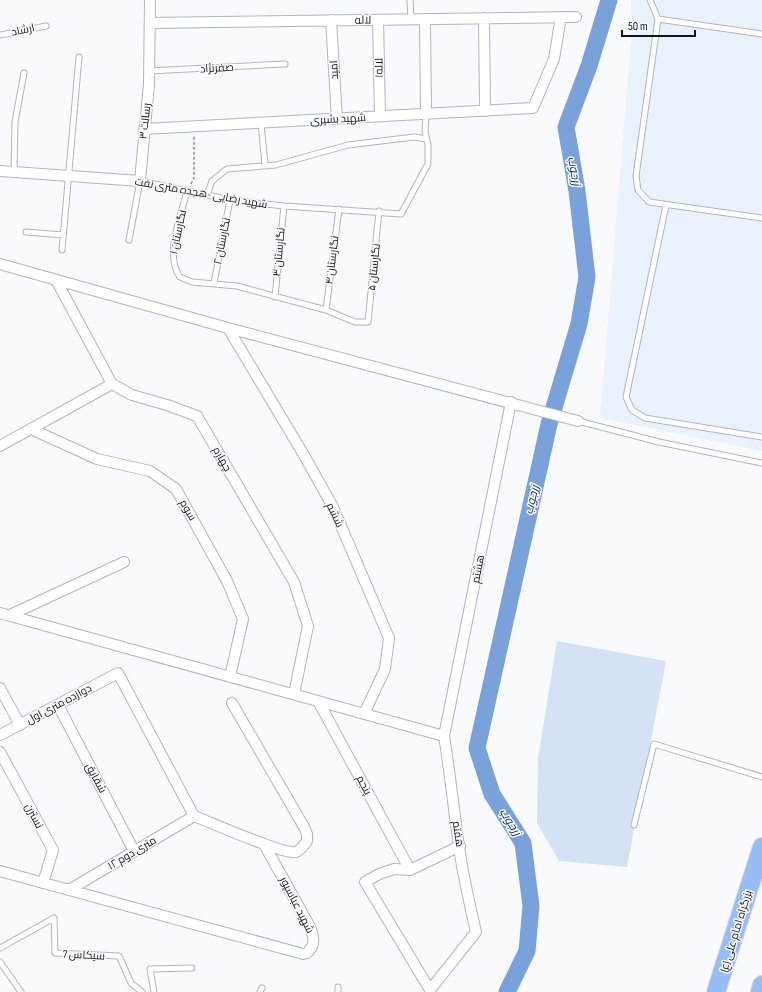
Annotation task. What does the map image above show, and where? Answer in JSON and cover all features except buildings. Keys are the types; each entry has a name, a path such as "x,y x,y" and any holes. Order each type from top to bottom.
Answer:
{"highway":[{"name":"بزرگراه امام علی (ع)","path":"716,992 762,847"},
{"path":"760,992 762,985"}],"street":[{"name":"رسالت ۳","path":"140,182 149,72 150,0"},
{"name":"شهید بشیری","path":"144,129 533,108 554,59 561,17"},
{"name":"لاله","path":"150,23 576,17"},
{"path":"484,18 485,111"},
{"path":"425,19 426,114"},
{"name":"امید","path":"331,20 337,119"},
{"name":"لاله۱","path":"378,20 380,116"},
{"name":"شهید رضایی -هجده متری نفت","path":"0,171 140,182"},
{"path":"0,264 228,328 578,421"},
{"path":"0,446 112,384 56,280"},
{"name":"ششم","path":"228,328 305,457 332,507 389,638 385,669 364,714"},
{"name":"چهارم","path":"112,384 132,395 167,405 197,416 294,582 308,626 294,694"},
{"name":"هشتم","path":"444,736 514,403"},
{"name":"سوم","path":"31,429 97,459 150,471 176,489 227,581 244,619 230,677"},
{"path":"10,616 124,562"},
{"path":"0,613 444,736"},
{"name":"دوازده متری اول","path":"0,735 118,673 194,816"},
{"path":"0,688 20,725"},
{"name":"پنجم","path":"318,701 410,870"},
{"path":"194,816 264,844 291,852 296,852 307,842 307,834 232,703"},
{"name":"شقایق","path":"58,705 134,851"},
{"name":"هفتم","path":"410,870 394,870 379,874 365,882 430,990 476,932 460,846 444,736"},
{"name":"نسترن","path":"0,752 53,850 43,883"},
{"name":"۱۲ متری دوم","path":"69,890 194,816"},
{"name":"شهید عباسپور","path":"0,871 303,954 307,953 314,943 314,937 310,927 264,844"},
{"path":"410,870 460,846"}],"lane":[{"path":"410,0 411,19"},
{"path":"650,0 658,19 636,176 638,190 649,202 762,218"},
{"path":"658,19 762,34"},
{"name":"ارشاد","path":"0,35 46,26"},
{"path":"62,250 79,57"},
{"name":"صفرنژاد","path":"149,72 285,64"},
{"path":"14,172 15,122 24,73"},
{"path":"207,195 212,181 227,169 276,165 348,145 414,137 426,139 426,114"},
{"path":"262,123 265,165"},
{"name":"شهید رضایی -هجده متری نفت","path":"140,182 230,200 284,206 379,211 401,214 428,164 428,145 426,139"},
{"name":"رسالت ۳","path":"129,240 140,182"},
{"name":"نگارستان ۱","path":"187,191 172,252 173,264 180,277 192,282 214,283"},
{"name":"نگارستان ۲","path":"214,283 230,200"},
{"path":"666,205 626,397 632,410 645,418 762,438"},
{"name":"نگارستان ۳","path":"275,297 284,206"},
{"name":"نگارستان ۴","path":"326,310 338,209"},
{"name":"نگارستان ۵","path":"326,310 355,322 368,322 379,211"},
{"path":"26,232 63,235"},
{"path":"214,283 237,286 326,310"},
{"path":"578,421 659,442 762,463"},
{"path":"634,825 654,744 762,777"},
{"name":"سیکاس 7","path":"0,948 54,918 55,953 119,956 131,983 142,992"},
{"path":"0,962 21,992"},
{"path":"154,992 150,969 192,968"}],"path":[{"path":"187,191 194,178 194,126"}],"shaded area":[{"path":"631,0 762,0 762,451 600,418 632,29"},
{"path":"557,641 666,661 627,867 559,861 537,823 538,758"}],"waterway":[{"name":"زرجوب","path":"507,992 527,951 531,906 523,843 492,794 477,748 549,424 579,324 587,277 577,191 566,127 589,66 609,0"}]}
